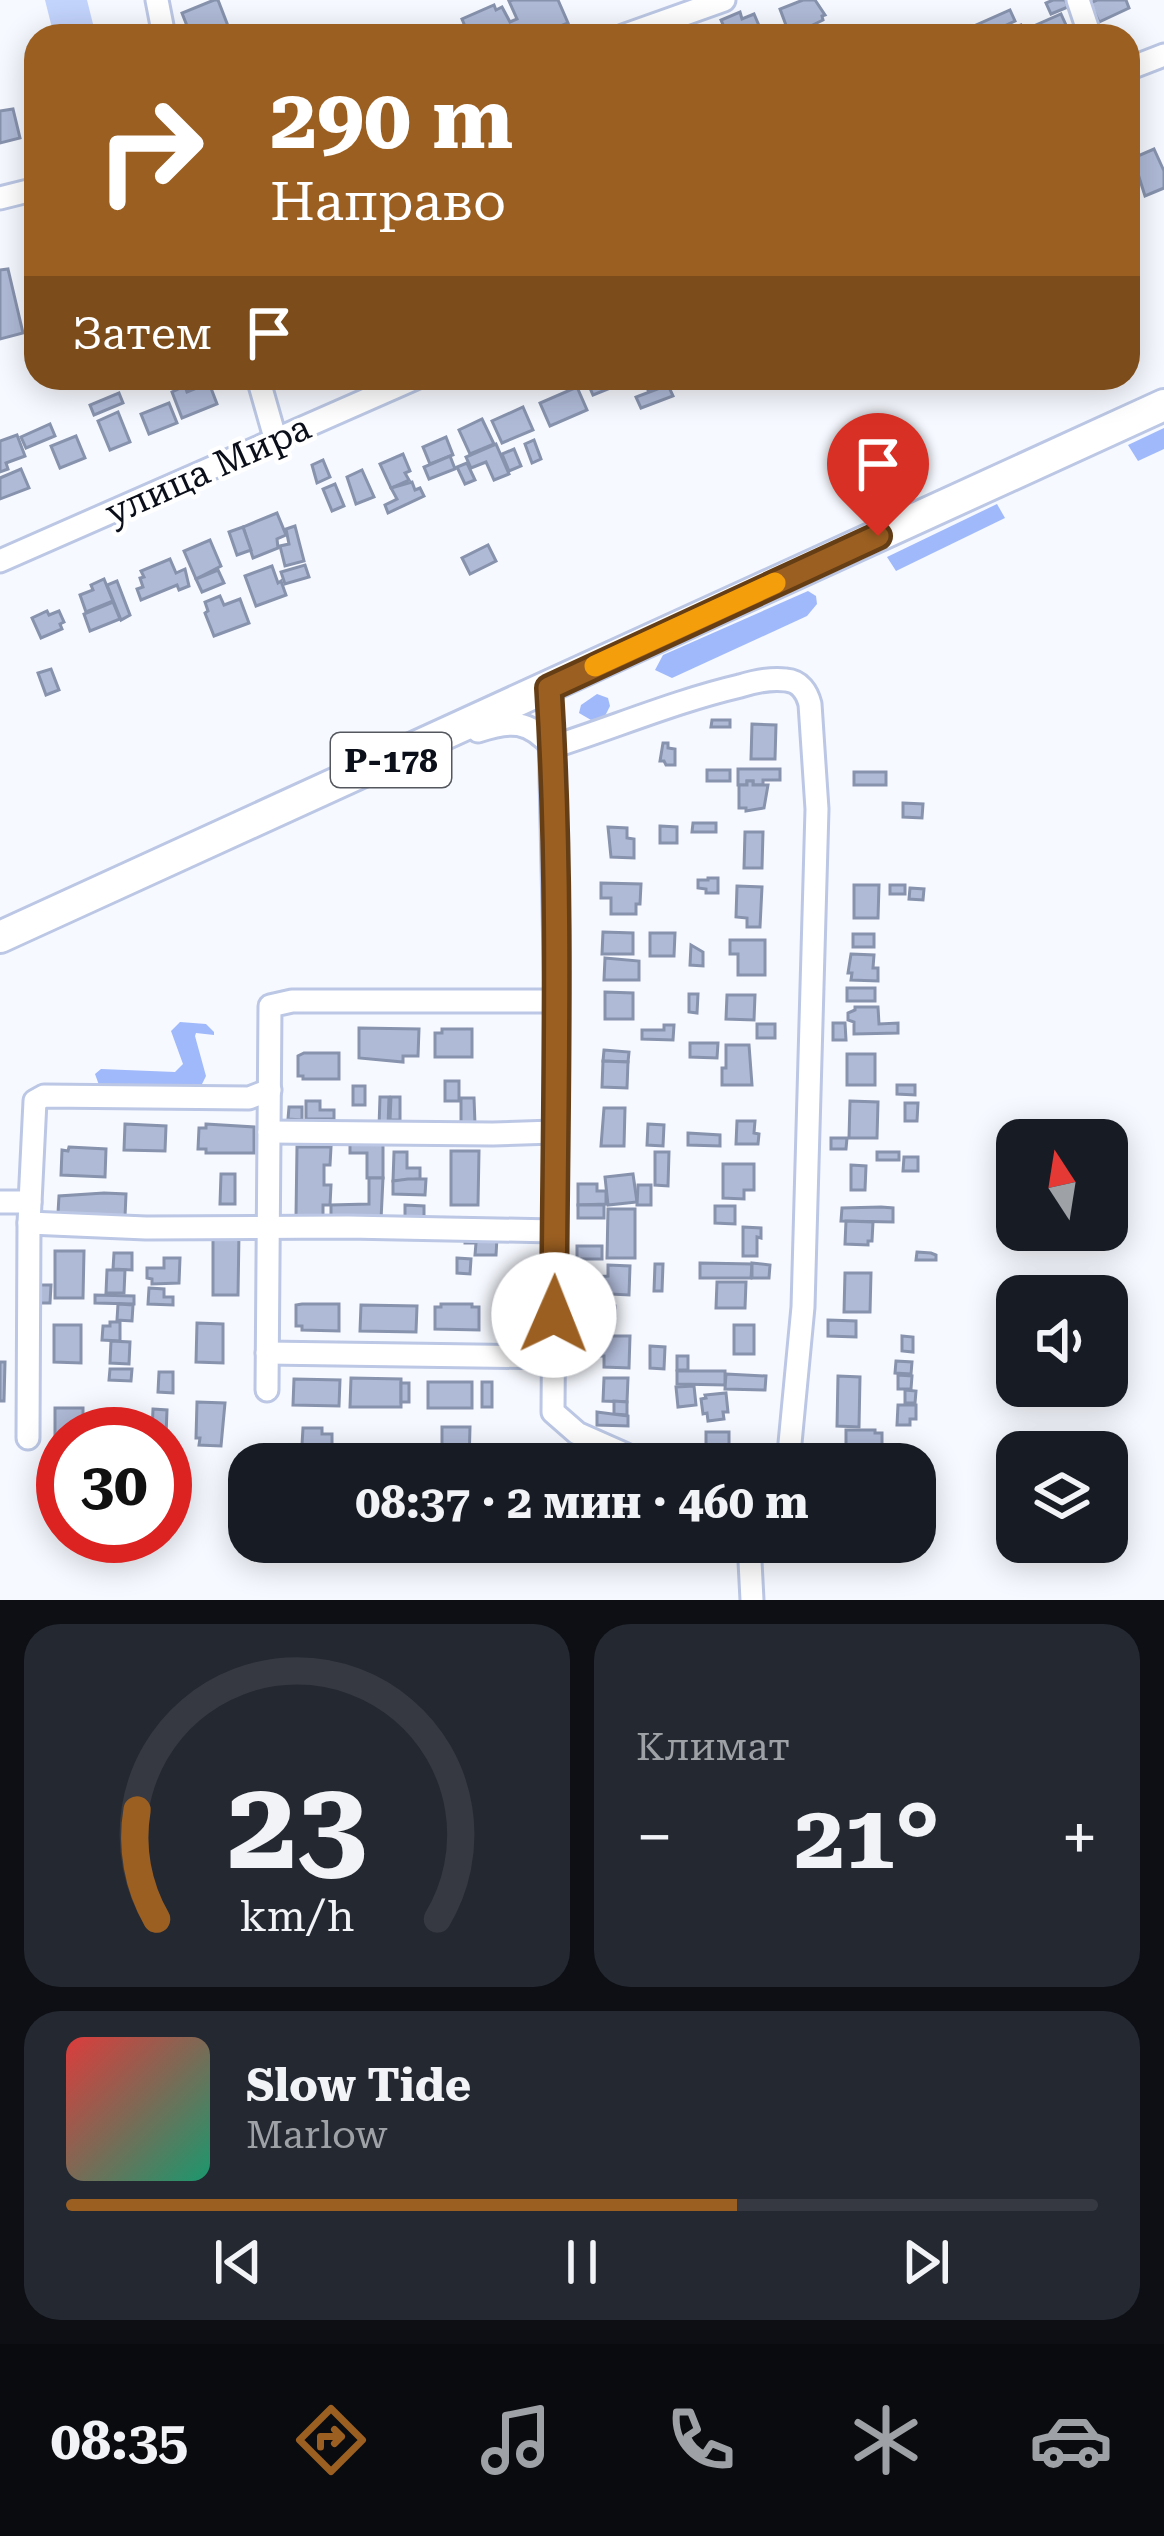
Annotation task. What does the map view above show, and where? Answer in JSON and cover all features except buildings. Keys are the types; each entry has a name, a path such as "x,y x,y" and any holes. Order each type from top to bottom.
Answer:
{"highway":[{"name":"Р-178","path":"0,937 1164,405"}],"street":[{"path":"657,24 724,0"},
{"path":"261,390 276,441"},
{"name":"улица Мира","path":"0,561 389,390"},
{"path":"553,747 696,696 754,682 787,680 800,685 811,704 817,808 803,1307 790,1443"},
{"path":"549,688 556,1001 553,1412 577,1433 600,1443"},
{"path":"398,757 514,723 540,733 553,747"},
{"path":"267,1390 270,1006 292,1001 556,1001"},
{"path":"28,1438 35,1101 44,1096 249,1098 270,1090"},
{"path":"269,1132 554,1132"},
{"path":"0,1202 30,1213 146,1228 554,1231"},
{"path":"268,1353 553,1358"},
{"path":"750,1563 752,1600"}],"shaded area":[{"path":"45,0 87,0 93,24 51,24"},
{"path":"1164,428 1164,449 1138,461 1128,445"},
{"path":"997,504 1005,518 896,571 887,557"},
{"path":"808,591 816,596 817,604 807,616 672,678 655,670 663,655"},
{"path":"597,694 608,698 610,706 605,716 591,720 579,713 581,705"},
{"path":"180,1022 206,1024 214,1032 195,1036 206,1076 201,1086 99,1085 95,1074 101,1069 175,1072 183,1064 171,1031"}],"slow traffic":[{"path":"595,666 775,583"}],"route":[{"path":"554,1315 556,1001 549,688 878,536"}]}
